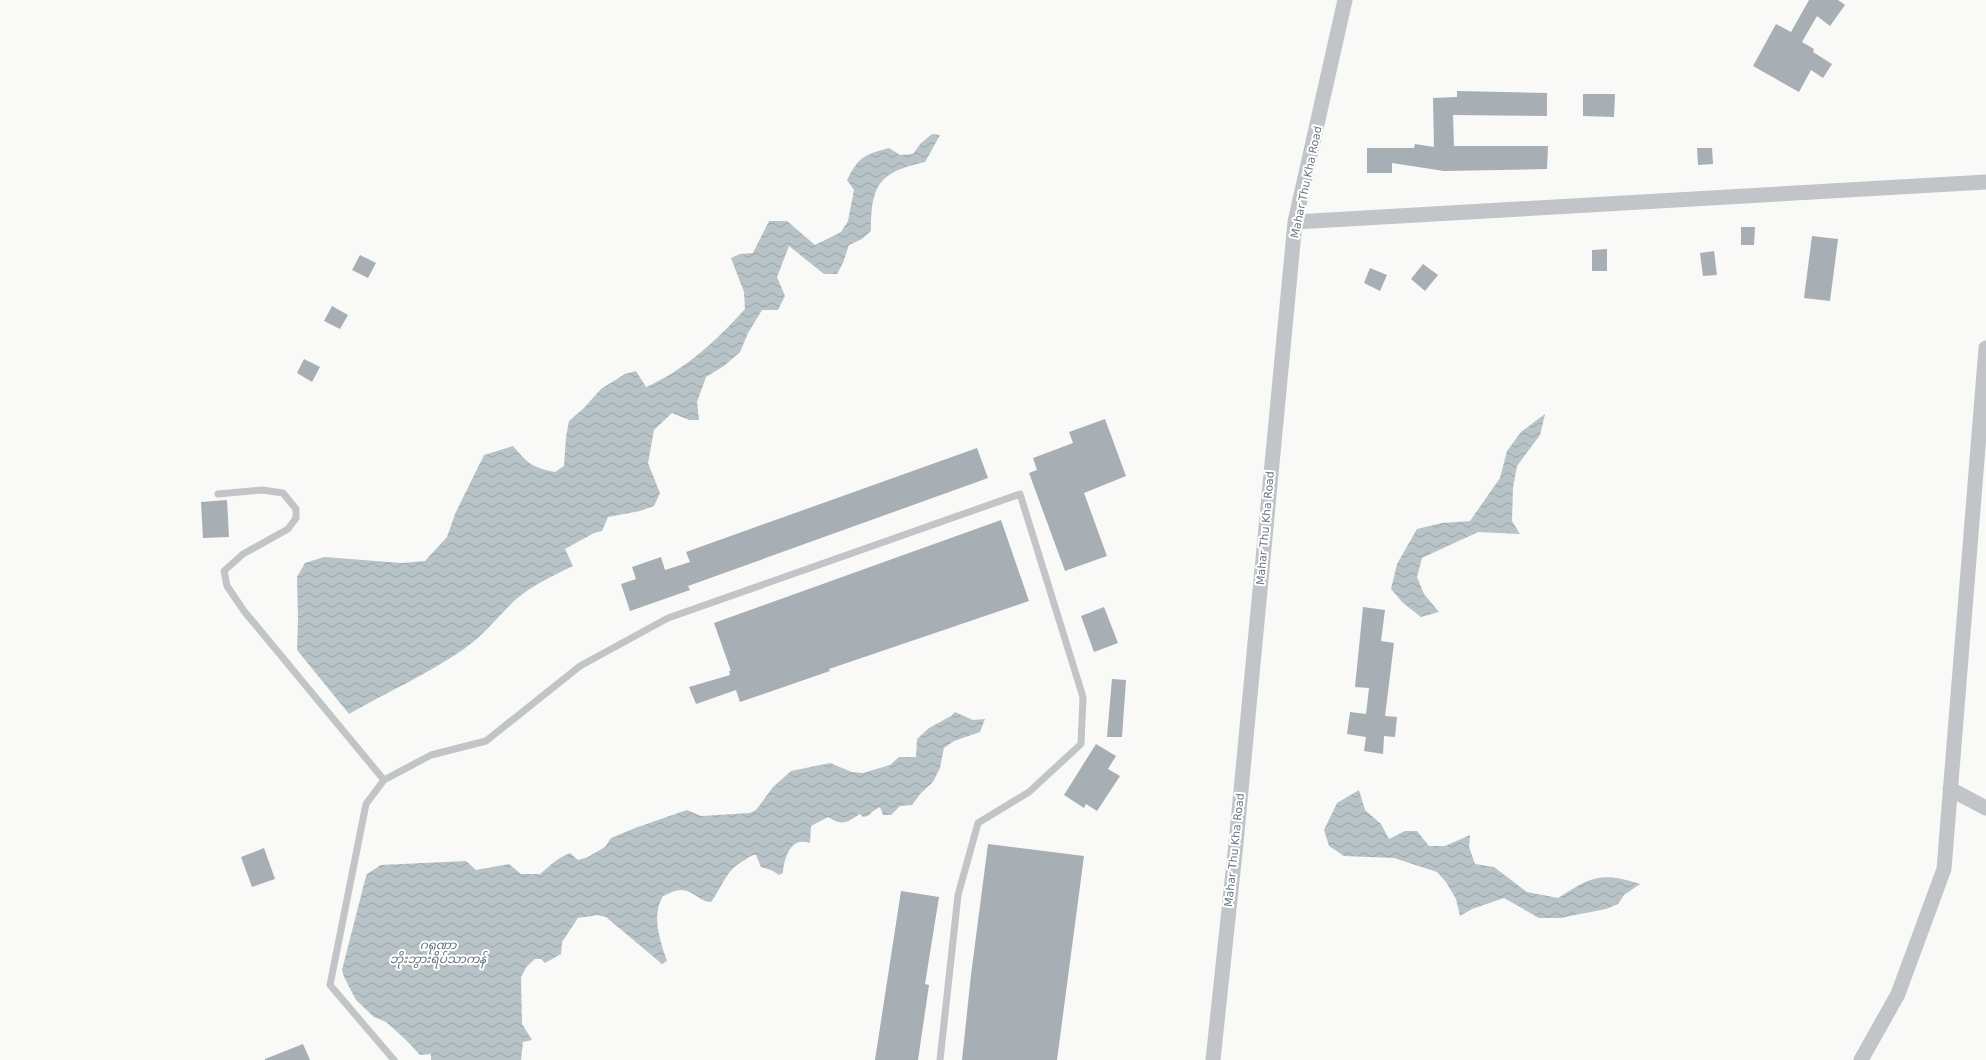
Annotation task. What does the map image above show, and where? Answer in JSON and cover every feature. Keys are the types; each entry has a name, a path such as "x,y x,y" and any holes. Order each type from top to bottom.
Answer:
{"street":[{"name":"Mahar Thu Kha Road","path":"1212,1060 1236,843 1295,222 1346,0"},
{"path":"1295,222 1986,182"},
{"path":"1861,1060 1898,994 1944,869 1986,348"},
{"path":"1950,789 1986,808"}],"lane":[{"path":"218,494 262,490 283,493 296,509 296,518 288,529 243,554 224,572 228,586 244,611 384,780"},
{"path":"394,1060 330,985 366,804 384,780 431,755 486,741 580,666 668,618 1020,494 1083,697 1081,744 1029,792 978,823 958,895 940,1060"}],"water":[{"path":"932,134 940,135 925,162 897,171 888,176 881,183 873,202 871,231 862,239 849,245 843,263 837,274 824,274 789,246 777,277 785,296 778,310 762,310 748,333 740,352 724,366 706,377 697,402 699,420 689,420 672,413 654,430 648,463 660,493 654,506 640,511 608,517 602,531 594,533 565,549 573,566 543,581 521,595 471,644 436,667 349,714 297,650 297,577 305,563 324,557 402,563 425,561 447,537 455,514 484,455 513,446 522,457 541,469 555,472 564,466 566,437 569,421 583,409 601,389 625,374 636,371 646,387 660,380 687,363 712,343 745,309 744,292 731,258 740,254 753,253 769,221 787,221 815,245 841,232 848,221 854,190 847,180 855,166 867,155 889,148 900,155 913,154 921,143"},
{"path":"1545,414 1540,435 1517,466 1513,488 1512,521 1520,534 1478,532 1422,558 1417,577 1424,594 1439,612 1421,617 1403,603 1391,589 1397,564 1417,529 1442,523 1470,521 1500,478 1507,451 1521,432"},
{"name":"ဂရုဏာ ဘိုးဘွားရိပ်သာကန်","path":"955,712 973,720 985,719 980,732 954,741 944,748 940,768 933,782 921,793 912,805 900,806 891,815 883,815 880,807 868,816 863,817 860,814 851,820 844,822 837,822 828,817 811,826 810,843 799,842 791,848 785,860 783,873 779,875 773,871 761,867 756,855 751,856 733,868 725,878 711,902 681,890 663,896 659,904 657,920 659,936 667,961 662,964 606,917 598,915 578,918 562,942 561,954 545,963 541,959 535,959 527,966 521,977 522,1024 532,1040 523,1042 521,1060 431,1060 431,1054 420,1055 386,1022 374,1017 356,1000 344,977 342,970 365,880 367,874 381,865 466,861 476,870 509,864 521,874 540,874 565,855 570,853 578,860 588,857 605,847 611,838 687,810 701,816 750,813 756,810 773,787 791,771 830,763 852,772 863,773 890,765 899,757 916,757 917,739 929,728 951,716"},
{"path":"1359,790 1365,810 1381,824 1389,839 1405,831 1417,831 1429,846 1445,846 1470,835 1469,847 1475,864 1494,867 1527,892 1558,898 1588,881 1606,877 1627,880 1640,884 1624,895 1618,904 1606,909 1560,918 1539,918 1504,898 1472,909 1460,916 1456,899 1446,882 1437,872 1394,858 1344,856 1329,846 1324,830 1337,803"}],"building":[{"path":"1809,0 1838,0 1845,5 1830,26 1817,16 1802,42 1814,49 1813,52 1832,64 1823,78 1811,70 1799,92 1753,66 1776,24 1791,32"},
{"path":"1457,91 1547,93 1547,116 1453,115 1454,146 1548,146 1547,169 1444,171 1392,163 1392,173 1367,173 1367,148 1414,148 1415,144 1434,147 1433,98 1457,97"},
{"path":"1583,94 1615,94 1614,117 1583,116"},
{"path":"1697,148 1712,148 1713,164 1698,165"},
{"path":"1741,227 1755,227 1754,245 1741,245"},
{"path":"1812,236 1838,239 1830,301 1804,298"},
{"path":"1607,249 1607,271 1592,271 1592,250"},
{"path":"1714,251 1717,275 1703,276 1700,253"},
{"path":"360,255 376,263 368,278 352,270"},
{"path":"1423,264 1438,275 1425,291 1411,279"},
{"path":"1370,268 1387,275 1380,291 1364,283"},
{"path":"332,306 348,315 340,329 324,321"},
{"path":"304,359 320,367 312,382 297,373"},
{"path":"1105,419 1126,476 1084,493 1107,556 1065,571 1029,473 1037,470 1033,458 1073,443 1069,432"},
{"path":"977,448 988,478 688,586 690,590 630,611 621,584 636,579 632,567 661,557 665,570 690,562 686,552"},
{"path":"227,500 229,537 203,538 201,502"},
{"path":"1001,520 1029,601 829,669 830,671 740,702 736,690 696,704 689,687 730,675 729,671 731,671 714,623"},
{"path":"1104,607 1118,643 1094,652 1081,616"},
{"path":"1363,607 1385,610 1381,641 1394,643 1385,716 1397,717 1395,737 1384,736 1383,754 1364,751 1366,737 1347,734 1350,712 1366,714 1369,688 1355,687"},
{"path":"1112,679 1126,680 1122,737 1107,737"},
{"path":"1096,744 1116,756 1108,769 1120,776 1097,811 1086,804 1084,808 1064,795"},
{"path":"988,844 1084,856 1057,1060 962,1060 971,975"},
{"path":"264,848 275,879 252,887 241,857"},
{"path":"901,891 939,897 925,984 929,985 918,1060 875,1060"},
{"path":"303,1044 310,1060 265,1060 265,1059"}]}
